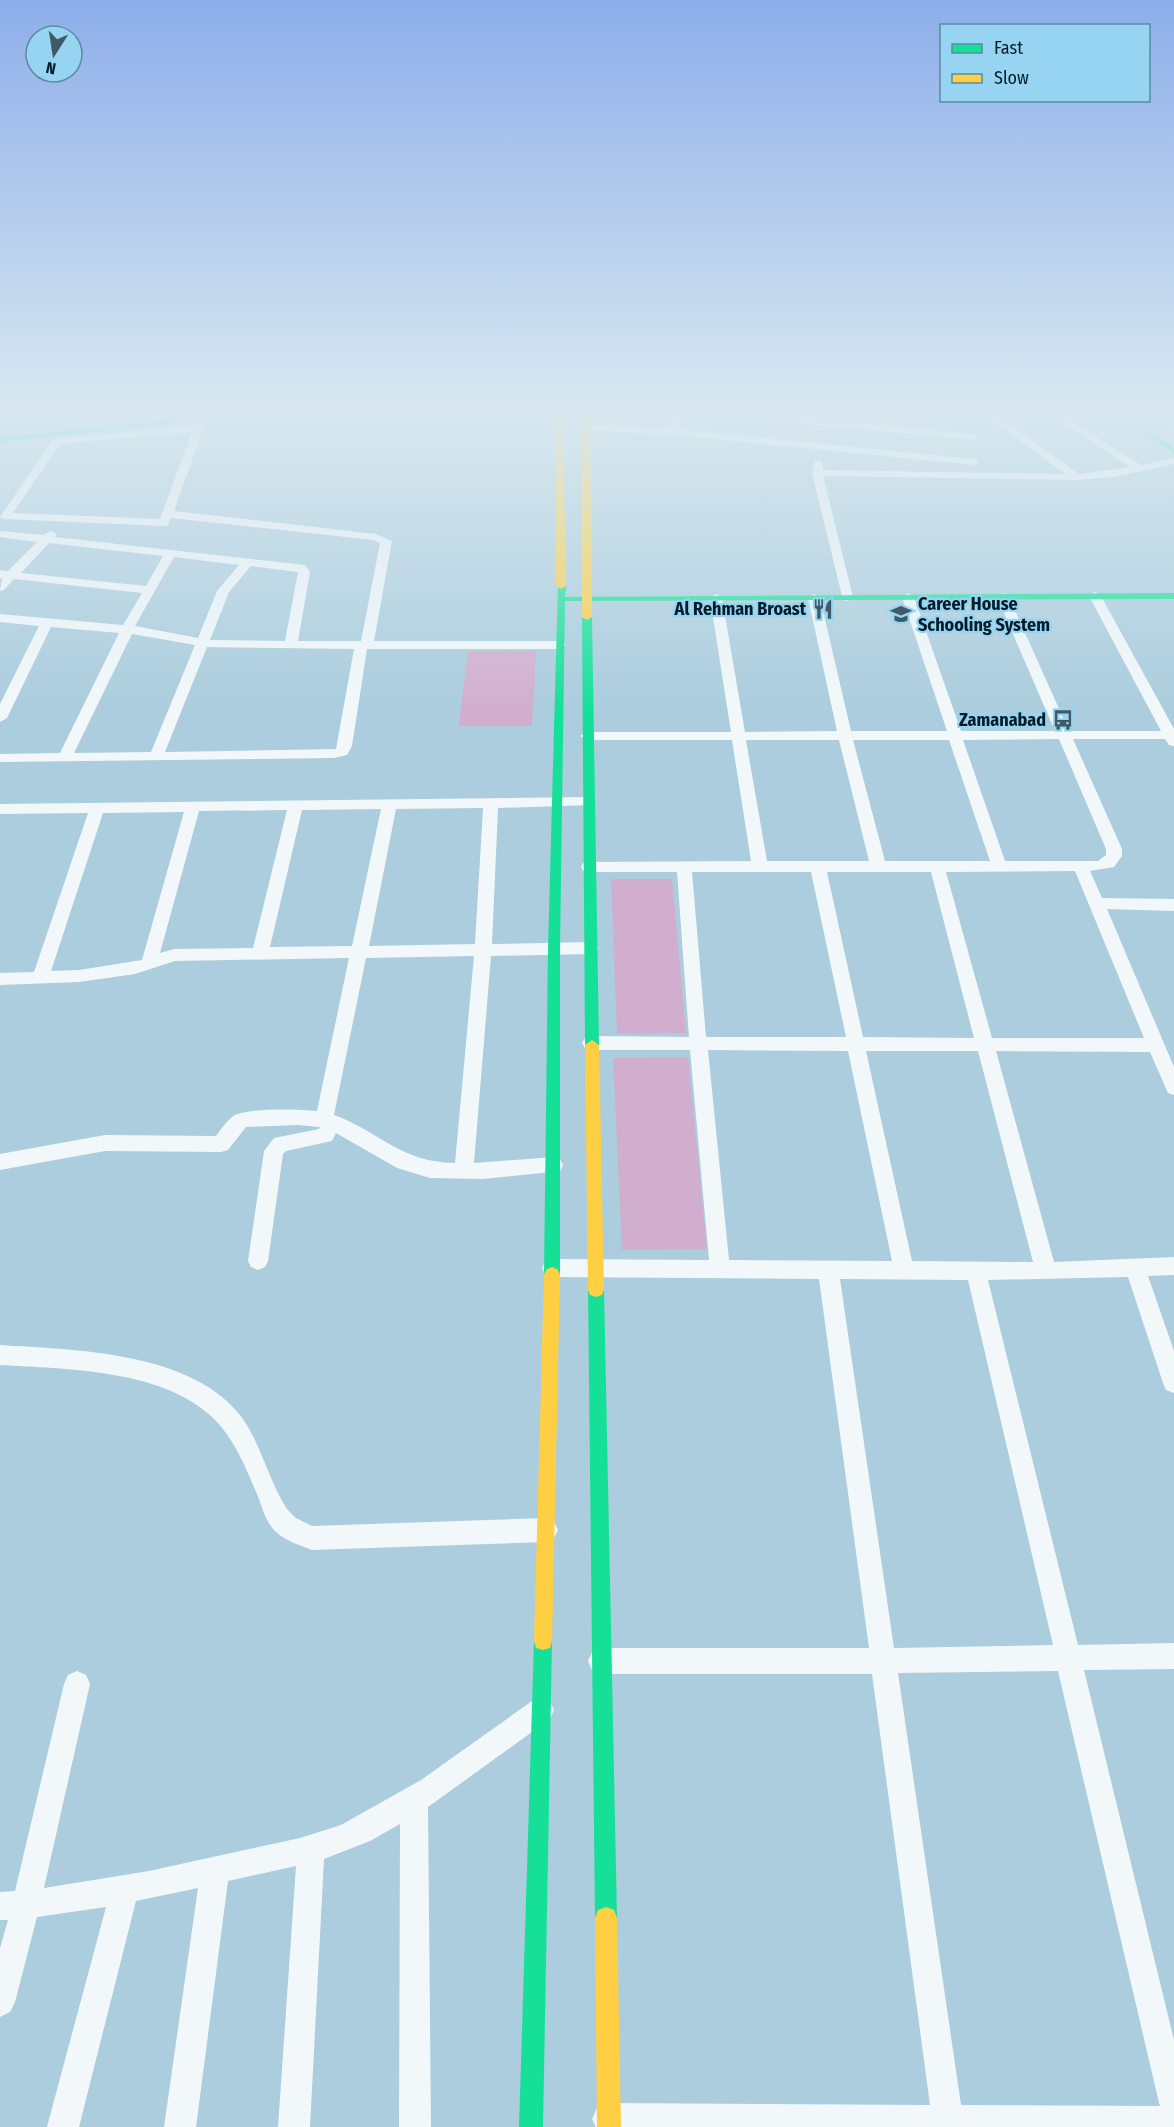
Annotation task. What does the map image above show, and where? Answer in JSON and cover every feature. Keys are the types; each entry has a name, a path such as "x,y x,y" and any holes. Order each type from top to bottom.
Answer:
{"main road":[{"path":"531,2127 552,1268 560,510"},
{"path":"589,510 592,581 585,599 608,2123"},
{"path":"561,580 592,581"},
{"path":"826,581 848,581"},
{"path":"561,599 1174,596"}],"street":[{"path":"9,510 5,516 164,523 168,510"},
{"path":"828,510 848,581 847,597"},
{"path":"0,758 334,754 342,752 386,541 376,537 167,514"},
{"path":"0,586 5,574 46,540 64,519"},
{"path":"0,534 297,567 304,572 291,644"},
{"path":"65,757 127,630 171,553"},
{"path":"156,756 222,591 248,562"},
{"path":"5,574 150,590"},
{"path":"587,736 954,735 1173,738 1095,596"},
{"path":"908,597 999,866"},
{"path":"589,867 1098,866 1109,863 1114,856 1114,849 1003,597"},
{"path":"716,598 760,867"},
{"path":"814,598 878,866"},
{"path":"0,618 178,635 201,643 560,645"},
{"path":"0,718 46,624"},
{"path":"0,809 588,802"},
{"path":"464,1170 483,949 491,803"},
{"path":"260,953 296,804"},
{"path":"258,1262 274,1151 281,1144 325,1136 390,804"},
{"path":"149,963 193,805"},
{"path":"40,978 97,807"},
{"path":"1080,865 1174,1088"},
{"path":"818,866 904,1270"},
{"path":"937,866 1046,1271"},
{"path":"684,867 698,1044 720,1269"},
{"path":"1096,903 1174,905"},
{"path":"0,979 79,976 135,968 174,955 590,948"},
{"path":"591,1043 1155,1045"},
{"path":"0,1162 105,1143 221,1144 235,1125 243,1120 316,1118 328,1121 387,1155 417,1167 445,1171 553,1165"},
{"path":"552,1268 1046,1271 1174,1266"},
{"path":"1135,1267 1174,1383"},
{"path":"828,1269 948,2121"},
{"path":"976,1270 1174,2103"},
{"path":"0,1354 91,1361 151,1374 190,1389 219,1407 244,1439 280,1520 297,1532 312,1538 546,1530"},
{"path":"601,1661 883,1661 1174,1656"},
{"path":"0,2002 13,1905 77,1684"},
{"path":"13,1905 125,1888 215,1870 311,1848 358,1832 414,1800 541,1710"},
{"path":"414,1800 415,2127"},
{"path":"294,2127 311,1848"},
{"path":"180,2127 215,1870"},
{"path":"63,2127 125,1888"},
{"path":"608,2123 1174,2122"}],"shaded area":[{"path":"468,651 536,651 532,726 459,726"},
{"path":"611,879 672,879 686,1033 617,1034"},
{"path":"688,1057 707,1249 622,1250 613,1058"}],"traffic: fast":[{"path":"552,1274 554,948 561,586"},
{"path":"568,599 1174,596"},
{"path":"587,617 592,1045"},
{"path":"596,1290 606,1918"},
{"path":"531,2127 543,1641"}],"traffic: slow":[{"path":"560,510 561,586"},
{"path":"586,510 587,617"},
{"path":"592,1045 596,1290"},
{"path":"543,1641 552,1274"},
{"path":"606,1918 609,2127"}],"place":[{"name":"Al Rehman Broast","path":"823,609"},
{"name":"Career House Schooling System","path":"901,614"},
{"name":"Zamanabad","path":"1063,720"}]}
